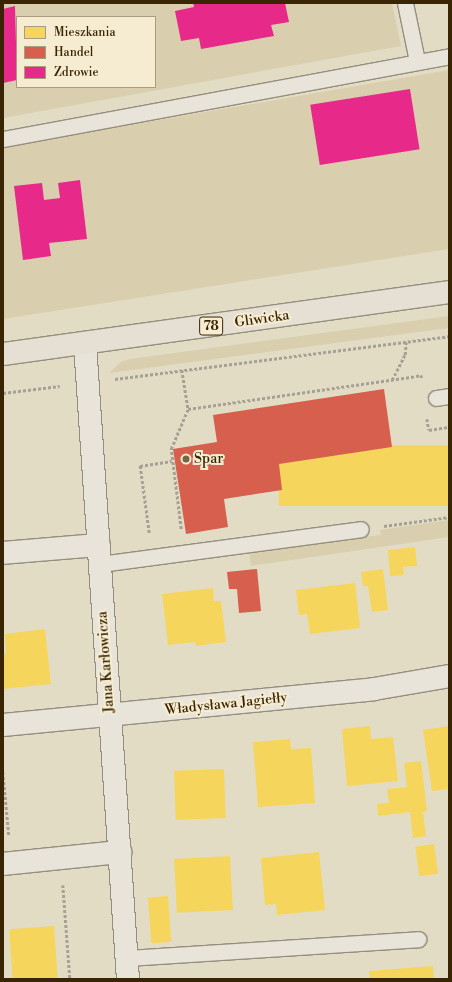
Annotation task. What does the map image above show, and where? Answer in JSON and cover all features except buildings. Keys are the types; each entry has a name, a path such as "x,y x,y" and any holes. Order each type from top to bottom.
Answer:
{"main road":[{"name":"Gliwicka","path":"3,354 85,344 449,292"}],"street":[{"name":"Jana Karłowicza","path":"85,344 89,382 99,555 128,969"},
{"path":"3,553 99,555"},
{"name":"Władysława Jagiełły","path":"3,725 110,716 374,688 449,676"},
{"path":"3,864 120,852"}],"lane":[{"path":"405,3 417,61"},
{"path":"3,139 449,56"},
{"path":"99,555 151,557 361,529"},
{"path":"128,969 418,939"}],"path":[{"path":"3,393 449,336"},
{"path":"392,380 405,354 406,342"},
{"path":"182,370 188,409 171,449 182,529"},
{"path":"188,409 416,376"},
{"path":"151,557 140,466 172,461"},
{"path":"402,523 449,517"},
{"path":"3,772 9,835"},
{"path":"61,859 70,979"}],"shaded area":[{"path":"3,3 392,3 401,46 3,118"},
{"path":"449,70 449,249 3,319 3,147"},
{"path":"449,316 449,328 109,373 121,362 130,359"},
{"path":"449,520 449,537 251,566 249,551 381,535 380,530"}],"place":[{"name":"Spar","path":"186,459"}]}
